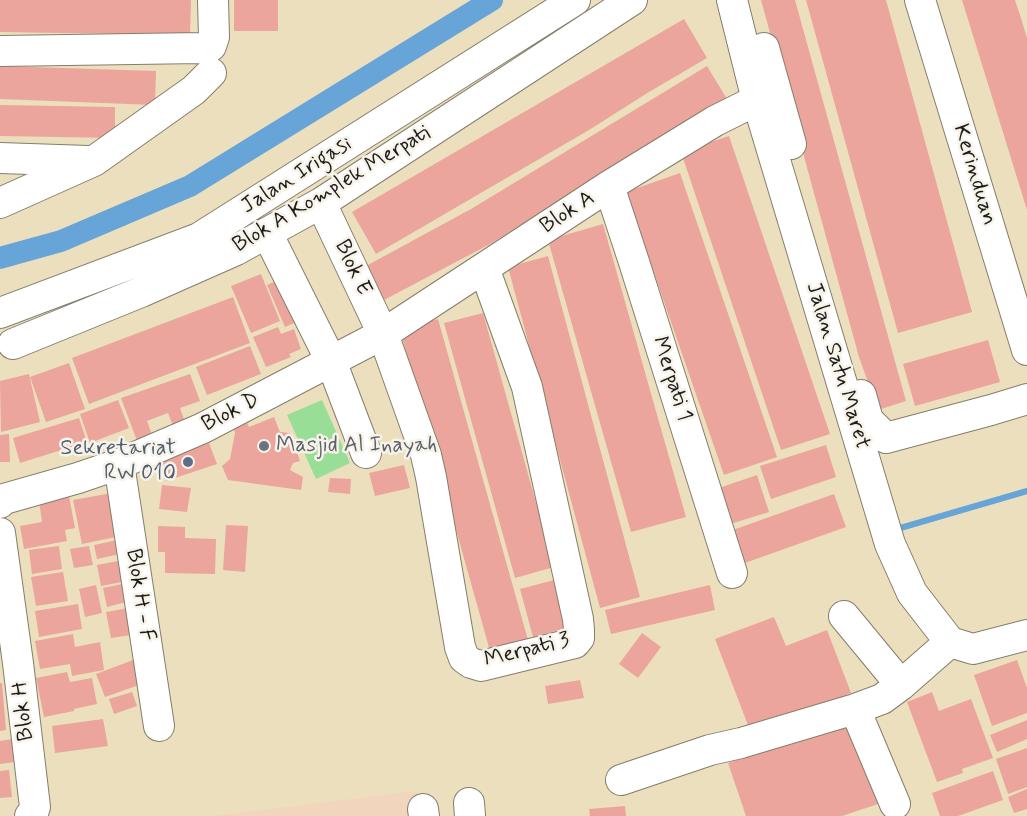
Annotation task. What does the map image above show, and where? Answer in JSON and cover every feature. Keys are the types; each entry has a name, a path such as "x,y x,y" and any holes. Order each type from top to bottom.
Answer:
{"street":[{"path":"0,51 211,46 214,36 213,0"},
{"name":"Jalan Irigasi","path":"0,313 200,238 575,0"},
{"name":"Blok A Komplek Merpati","path":"13,344 141,292 236,250 321,203 632,0"},
{"name":"Jalan Satu Maret","path":"732,0 757,100 890,544 912,593 950,642"},
{"path":"751,0 868,420 886,438 1027,399"},
{"name":"Kerinduan","path":"920,0 1022,312 1027,350"},
{"path":"0,203 94,161 194,90 211,73"},
{"name":"Blok A","path":"383,334 609,186 715,121 757,100"},
{"path":"0,158 94,161"},
{"name":"Merpati 1","path":"609,186 732,573"},
{"name":"Blok E","path":"321,203 383,334"},
{"path":"267,232 331,361 366,453"},
{"name":"Merpati 3","path":"383,334 426,455 460,647 464,657 471,663 481,666 575,643 579,638 578,619 527,387 484,268"},
{"name":"Blok D","path":"2,501 120,464 202,428 383,334"},
{"name":"Blok H - F","path":"120,464 159,726"},
{"name":"Blok H","path":"0,540 9,665 35,807 30,816"},
{"path":"844,616 901,685"},
{"path":"621,780 710,750 741,743 882,699 950,642 973,649 1027,635"},
{"path":"855,709 896,804"}],"shaded area":[{"path":"417,791 419,816 213,816"}],"green space":[{"path":"322,400 350,463 316,479 287,415"}],"building":[{"path":"0,0 191,0 190,35 0,32"},
{"path":"234,0 278,0 278,31 234,31"},
{"path":"761,0 795,0 906,401 878,410 859,357"},
{"path":"806,0 886,0 972,312 898,333"},
{"path":"962,0 1015,0 1021,18 1027,38 1027,210"},
{"path":"684,19 707,58 589,130 376,254 352,212"},
{"path":"0,66 156,71 155,105 0,99"},
{"path":"707,66 727,99 490,244 384,300 366,266 471,209"},
{"path":"0,105 115,107 115,138 0,136"},
{"path":"729,136 830,434 781,450 681,152"},
{"path":"680,173 777,457 724,475 626,192"},
{"path":"603,224 686,517 631,532 548,240"},
{"path":"548,256 640,597 600,608 508,267"},
{"path":"261,274 280,321 251,333 231,286"},
{"path":"288,276 306,318 285,327 267,285"},
{"path":"233,297 250,343 89,404 72,358"},
{"path":"483,313 554,567 515,578 444,323"},
{"path":"438,319 528,640 490,651 400,330"},
{"path":"278,327 281,334 294,329 301,349 289,354 291,357 266,367 253,337"},
{"path":"988,340 1000,382 915,406 903,364"},
{"path":"250,346 261,374 207,395 196,367"},
{"path":"69,363 85,409 46,422 30,377"},
{"path":"29,374 40,422 1,432 0,381"},
{"path":"190,374 200,401 180,408 185,422 173,426 168,413 147,421 152,435 137,441 121,398"},
{"path":"118,400 129,428 90,443 80,414"},
{"name":"Masjid Al Inayah","path":"244,415 249,427 274,417 280,432 290,433 300,461 293,463 290,470 303,477 301,490 228,480 222,466 230,459 235,433 231,420"},
{"path":"79,418 87,442 20,463 13,438"},
{"path":"9,434 10,462 0,462 0,435"},
{"name":"Sekretariat RW 010","path":"209,443 217,464 166,481 159,459"},
{"path":"826,445 836,477 771,499 760,466"},
{"path":"404,465 410,488 375,496 369,473"},
{"path":"757,475 769,512 727,525 716,489"},
{"path":"330,478 351,479 350,494 328,492"},
{"path":"162,485 191,488 187,512 159,509"},
{"path":"112,493 121,536 82,544 73,500"},
{"path":"834,494 846,527 742,564 730,531"},
{"path":"69,496 75,528 65,530 67,541 24,549 20,526 42,522 39,501"},
{"path":"226,525 248,526 245,572 223,570"},
{"path":"158,526 185,527 185,538 216,539 215,574 165,573 165,552 158,552"},
{"path":"117,540 120,554 97,559 94,545"},
{"path":"59,546 62,569 32,574 29,550"},
{"path":"89,546 93,565 74,568 70,549"},
{"path":"118,561 122,582 101,586 97,565"},
{"path":"63,572 68,601 36,606 31,577"},
{"path":"558,579 571,627 533,637 520,589"},
{"path":"122,584 126,602 107,607 103,588"},
{"path":"96,585 102,613 85,617 79,589"},
{"path":"710,585 715,610 611,634 605,610"},
{"path":"78,604 82,629 39,637 35,611"},
{"path":"134,607 138,634 111,638 106,612"},
{"path":"774,617 786,646 827,630 851,693 751,733 715,639"},
{"path":"642,633 661,647 638,678 619,664"},
{"path":"73,634 75,647 100,642 104,670 72,676 70,664 40,669 35,641"},
{"path":"133,660 142,684 105,697 96,674"},
{"path":"1017,660 1027,688 1027,713 992,726 974,675"},
{"path":"67,672 70,682 92,678 97,704 44,717 36,678"},
{"path":"580,680 584,698 548,704 545,686"},
{"path":"0,683 2,683 6,730 0,731"},
{"path":"132,692 137,706 114,714 109,699"},
{"path":"932,692 939,711 971,699 993,758 962,769 963,773 937,782 907,702"},
{"path":"103,719 108,746 55,753 52,726"},
{"path":"1027,720 1027,739 997,752 990,735"},
{"path":"850,721 878,804 842,816 746,816 728,763"},
{"path":"12,739 15,762 0,764 0,741"},
{"path":"1027,748 1027,787 1008,794 996,759"},
{"path":"9,770 12,797 0,798 0,771"},
{"path":"993,771 1003,800 958,816 940,816 932,793"},
{"path":"1027,789 1027,809 1014,813 1008,797"},
{"path":"625,806 626,816 590,816 589,809"}],"waterway":[{"path":"0,258 61,241 190,186 492,0"},
{"path":"897,529 1027,491"}],"place":[{"name":"Masjid Al Inayah","path":"264,446"},
{"name":"Sekretariat RW 010","path":"188,462"}]}
